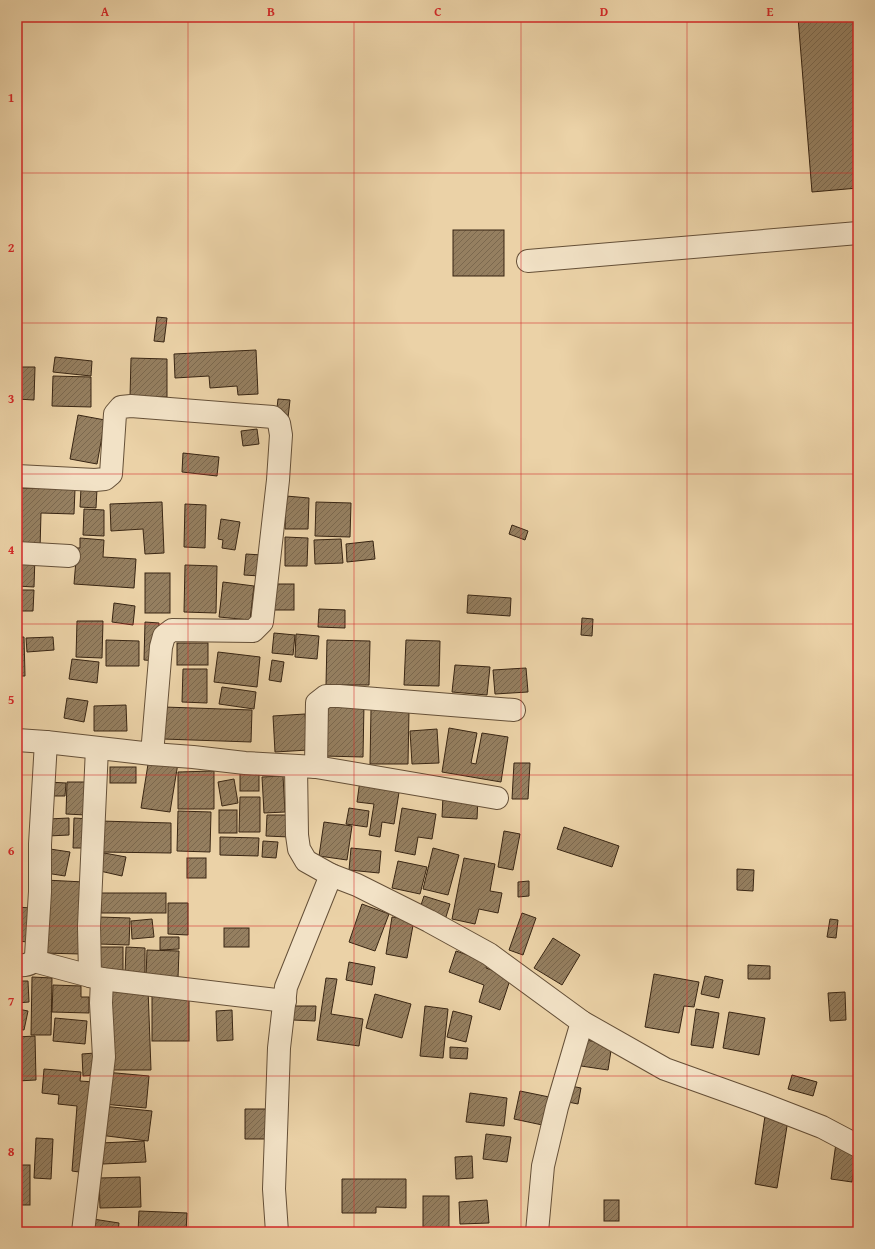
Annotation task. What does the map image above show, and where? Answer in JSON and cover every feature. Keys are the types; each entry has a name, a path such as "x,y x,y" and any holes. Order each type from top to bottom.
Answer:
{"street":[{"path":"528,261 858,232"},
{"path":"17,476 95,480 104,479 110,474 115,414 121,406 273,417 279,423 281,435 278,480 262,622 253,631 172,630 164,636 161,647 152,754"},
{"path":"17,553 69,556"},
{"path":"514,710 326,696 317,703 306,767 297,835 299,849 306,861 331,875 357,885 429,921 489,954 582,1022 665,1069 760,1103 822,1128 858,1146"},
{"path":"17,740 245,763 306,767 497,798"},
{"path":"25,963 36,956 38,934 40,844 46,742"},
{"path":"83,1232 104,1057 101,1003 89,926 97,748"},
{"path":"277,1232 274,1189 279,1048 286,987 331,875"},
{"path":"25,963 96,978 285,1001"},
{"path":"537,1232 543,1166 557,1106 582,1022"}],"building":[{"path":"798,17 858,17 858,188 812,192"},
{"path":"453,230 504,230 504,276 453,276"},
{"path":"157,317 167,318 164,342 154,341"},
{"path":"256,350 258,394 238,395 237,386 210,388 209,376 175,378 174,354"},
{"path":"55,357 92,361 91,376 53,372"},
{"path":"131,358 167,359 167,397 130,397"},
{"path":"17,367 35,367 34,400 17,399"},
{"path":"53,376 91,377 91,407 52,406"},
{"path":"278,399 290,400 288,418 276,417"},
{"path":"78,415 105,420 97,464 70,459"},
{"path":"257,429 259,444 243,446 241,431"},
{"path":"183,453 219,457 217,476 182,472"},
{"path":"17,488 75,489 74,514 41,513 40,549 20,548 20,539 17,539"},
{"path":"81,488 97,489 96,508 80,507"},
{"path":"286,496 309,498 308,529 285,529"},
{"path":"162,502 164,553 145,554 143,529 111,531 110,504"},
{"path":"316,502 351,503 350,537 315,536"},
{"path":"185,504 206,505 205,548 184,547"},
{"path":"84,509 104,510 104,536 83,535"},
{"path":"221,519 240,522 235,550 222,548 223,540 218,539"},
{"path":"512,525 528,531 525,540 509,534"},
{"path":"285,537 308,538 307,566 285,566"},
{"path":"80,538 104,540 103,557 136,559 134,588 74,584 77,548 80,548"},
{"path":"341,539 343,563 315,564 314,540"},
{"path":"373,541 375,559 347,562 346,544"},
{"path":"246,554 262,555 260,576 244,575"},
{"path":"17,556 35,556 34,587 17,586"},
{"path":"185,565 217,566 216,613 184,612"},
{"path":"145,573 170,573 170,613 145,613"},
{"path":"223,582 254,586 250,620 219,617"},
{"path":"270,584 294,584 294,610 270,610"},
{"path":"17,590 34,590 33,611 17,611"},
{"path":"468,595 511,598 510,616 467,613"},
{"path":"114,603 135,606 133,625 112,622"},
{"path":"319,609 345,610 345,628 318,627"},
{"path":"582,618 593,619 592,636 581,635"},
{"path":"77,621 103,621 102,658 76,657"},
{"path":"145,622 159,623 158,661 144,660"},
{"path":"274,633 295,635 293,655 272,653"},
{"path":"296,634 319,636 317,659 295,657"},
{"path":"17,637 24,637 25,676 17,676"},
{"path":"53,637 54,650 27,652 26,638"},
{"path":"106,640 139,641 139,666 106,666"},
{"path":"327,640 370,641 369,685 326,685"},
{"path":"406,640 440,641 439,686 404,685"},
{"path":"177,643 208,643 208,665 177,665"},
{"path":"218,652 260,657 257,687 214,682"},
{"path":"72,659 99,662 97,683 69,679"},
{"path":"272,660 284,662 281,682 269,680"},
{"path":"455,665 490,667 487,695 452,692"},
{"path":"526,668 528,692 495,694 493,670"},
{"path":"183,669 207,669 207,703 182,702"},
{"path":"222,687 256,692 254,709 219,704"},
{"path":"67,698 88,701 84,722 64,718"},
{"path":"325,703 364,704 363,757 324,756"},
{"path":"126,705 127,731 94,731 94,706"},
{"path":"164,707 252,710 251,742 163,739"},
{"path":"371,709 409,710 408,764 370,764"},
{"path":"305,714 308,750 275,752 273,716"},
{"path":"449,728 477,733 471,763 476,764 482,733 508,737 501,782 442,772"},
{"path":"437,729 439,763 412,764 410,731"},
{"path":"149,758 178,763 170,812 141,808"},
{"path":"514,763 530,763 528,799 512,799"},
{"path":"240,765 259,765 259,791 240,791"},
{"path":"110,767 136,767 136,783 110,783"},
{"path":"214,771 214,809 178,809 178,772"},
{"path":"283,776 285,812 264,813 262,777"},
{"path":"234,779 238,803 222,806 218,782"},
{"path":"360,780 400,786 394,824 382,822 380,837 369,835 374,804 357,802"},
{"path":"48,782 66,783 65,796 47,796"},
{"path":"67,782 87,782 86,815 66,814"},
{"path":"443,796 478,798 477,819 442,817"},
{"path":"240,797 260,797 260,832 239,832"},
{"path":"349,808 369,811 367,827 346,824"},
{"path":"402,808 436,814 432,839 418,837 415,855 395,851"},
{"path":"219,810 237,810 237,833 219,833"},
{"path":"18,811 20,833 17,834 17,812"},
{"path":"178,811 211,812 210,852 177,851"},
{"path":"267,815 291,815 290,837 266,836"},
{"path":"69,818 69,835 48,836 48,819"},
{"path":"74,818 90,819 89,848 73,848"},
{"path":"100,821 171,823 171,853 100,852"},
{"path":"324,822 352,826 347,860 319,856"},
{"path":"564,827 619,846 612,867 557,849"},
{"path":"504,831 520,834 513,870 498,867"},
{"path":"220,837 259,838 258,856 220,855"},
{"path":"263,841 278,842 276,858 262,857"},
{"path":"351,848 381,851 379,873 349,870"},
{"path":"433,848 459,855 448,895 423,889"},
{"path":"50,849 70,852 65,876 46,873"},
{"path":"104,853 126,857 122,876 100,871"},
{"path":"187,858 206,858 206,878 187,878"},
{"path":"464,858 495,864 490,891 502,893 498,913 479,909 475,924 452,919"},
{"path":"398,861 427,867 420,894 392,888"},
{"path":"737,869 754,870 753,891 737,890"},
{"path":"45,880 84,882 81,954 42,953"},
{"path":"529,881 529,896 518,897 518,882"},
{"path":"101,893 166,893 166,913 101,913"},
{"path":"424,896 450,904 445,920 419,911"},
{"path":"168,903 188,903 188,935 168,934"},
{"path":"362,904 389,914 375,951 349,942"},
{"path":"17,907 31,908 28,942 17,941"},
{"path":"522,913 536,918 523,955 509,950"},
{"path":"99,917 130,918 129,945 99,944"},
{"path":"392,917 414,920 407,958 386,954"},
{"path":"152,919 154,937 132,939 131,921"},
{"path":"830,919 838,920 836,938 827,937"},
{"path":"224,928 249,928 249,947 224,947"},
{"path":"160,937 179,937 179,949 160,950"},
{"path":"553,938 580,955 562,985 534,968"},
{"path":"99,947 123,947 123,973 99,973"},
{"path":"126,947 145,948 145,976 125,975"},
{"path":"147,950 179,951 178,978 146,977"},
{"path":"456,951 488,962 486,968 511,977 500,1010 479,1002 484,985 449,972"},
{"path":"349,962 375,967 372,985 346,980"},
{"path":"748,965 770,966 770,979 748,979"},
{"path":"654,974 699,982 694,1007 684,1006 679,1033 645,1027"},
{"path":"705,976 723,980 719,998 701,994"},
{"path":"32,977 52,978 51,1035 31,1035"},
{"path":"326,978 337,979 331,1014 363,1019 359,1046 317,1040"},
{"path":"17,981 28,981 29,1002 17,1003"},
{"path":"53,985 81,986 81,997 89,997 89,1013 52,1012"},
{"path":"148,988 151,1070 113,1070 107,989"},
{"path":"152,990 189,990 189,1041 152,1041"},
{"path":"845,992 846,1020 830,1021 828,993"},
{"path":"375,994 411,1004 402,1038 366,1028"},
{"path":"293,1006 316,1006 315,1021 293,1020"},
{"path":"425,1006 448,1009 443,1058 420,1056"},
{"path":"18,1009 28,1011 24,1030 17,1029"},
{"path":"696,1009 719,1013 713,1048 691,1045"},
{"path":"232,1010 233,1040 217,1041 216,1011"},
{"path":"453,1011 472,1016 466,1042 447,1037"},
{"path":"729,1012 765,1018 759,1055 723,1048"},
{"path":"55,1018 87,1021 85,1044 53,1041"},
{"path":"35,1036 36,1080 17,1081 17,1037"},
{"path":"585,1040 612,1044 608,1070 581,1066"},
{"path":"450,1047 468,1048 467,1059 450,1058"},
{"path":"95,1053 96,1075 83,1076 82,1054"},
{"path":"44,1069 81,1072 80,1081 94,1082 86,1173 72,1171 77,1106 58,1104 59,1095 42,1093"},
{"path":"105,1072 149,1076 146,1108 103,1104"},
{"path":"792,1075 817,1082 813,1096 788,1089"},
{"path":"571,1086 581,1088 578,1104 568,1102"},
{"path":"520,1091 554,1098 547,1126 514,1119"},
{"path":"470,1093 507,1098 504,1126 466,1122"},
{"path":"102,1106 152,1111 148,1141 99,1135"},
{"path":"245,1109 270,1109 269,1139 245,1139"},
{"path":"765,1116 788,1120 777,1188 755,1184"},
{"path":"486,1134 511,1137 507,1162 483,1159"},
{"path":"36,1138 53,1139 51,1179 34,1178"},
{"path":"144,1141 146,1162 103,1164 101,1143"},
{"path":"836,1143 857,1146 852,1182 831,1179"},
{"path":"472,1156 473,1178 456,1179 455,1157"},
{"path":"17,1165 30,1165 30,1205 17,1205"},
{"path":"140,1177 141,1207 100,1208 99,1178"},
{"path":"342,1179 406,1179 406,1208 376,1207 376,1213 342,1213"},
{"path":"423,1196 449,1196 449,1232 423,1232"},
{"path":"487,1200 489,1223 460,1224 459,1202"},
{"path":"604,1200 619,1200 619,1221 604,1221"},
{"path":"139,1211 187,1213 186,1232 138,1232"},
{"path":"93,1219 119,1223 118,1232 91,1232"}]}
